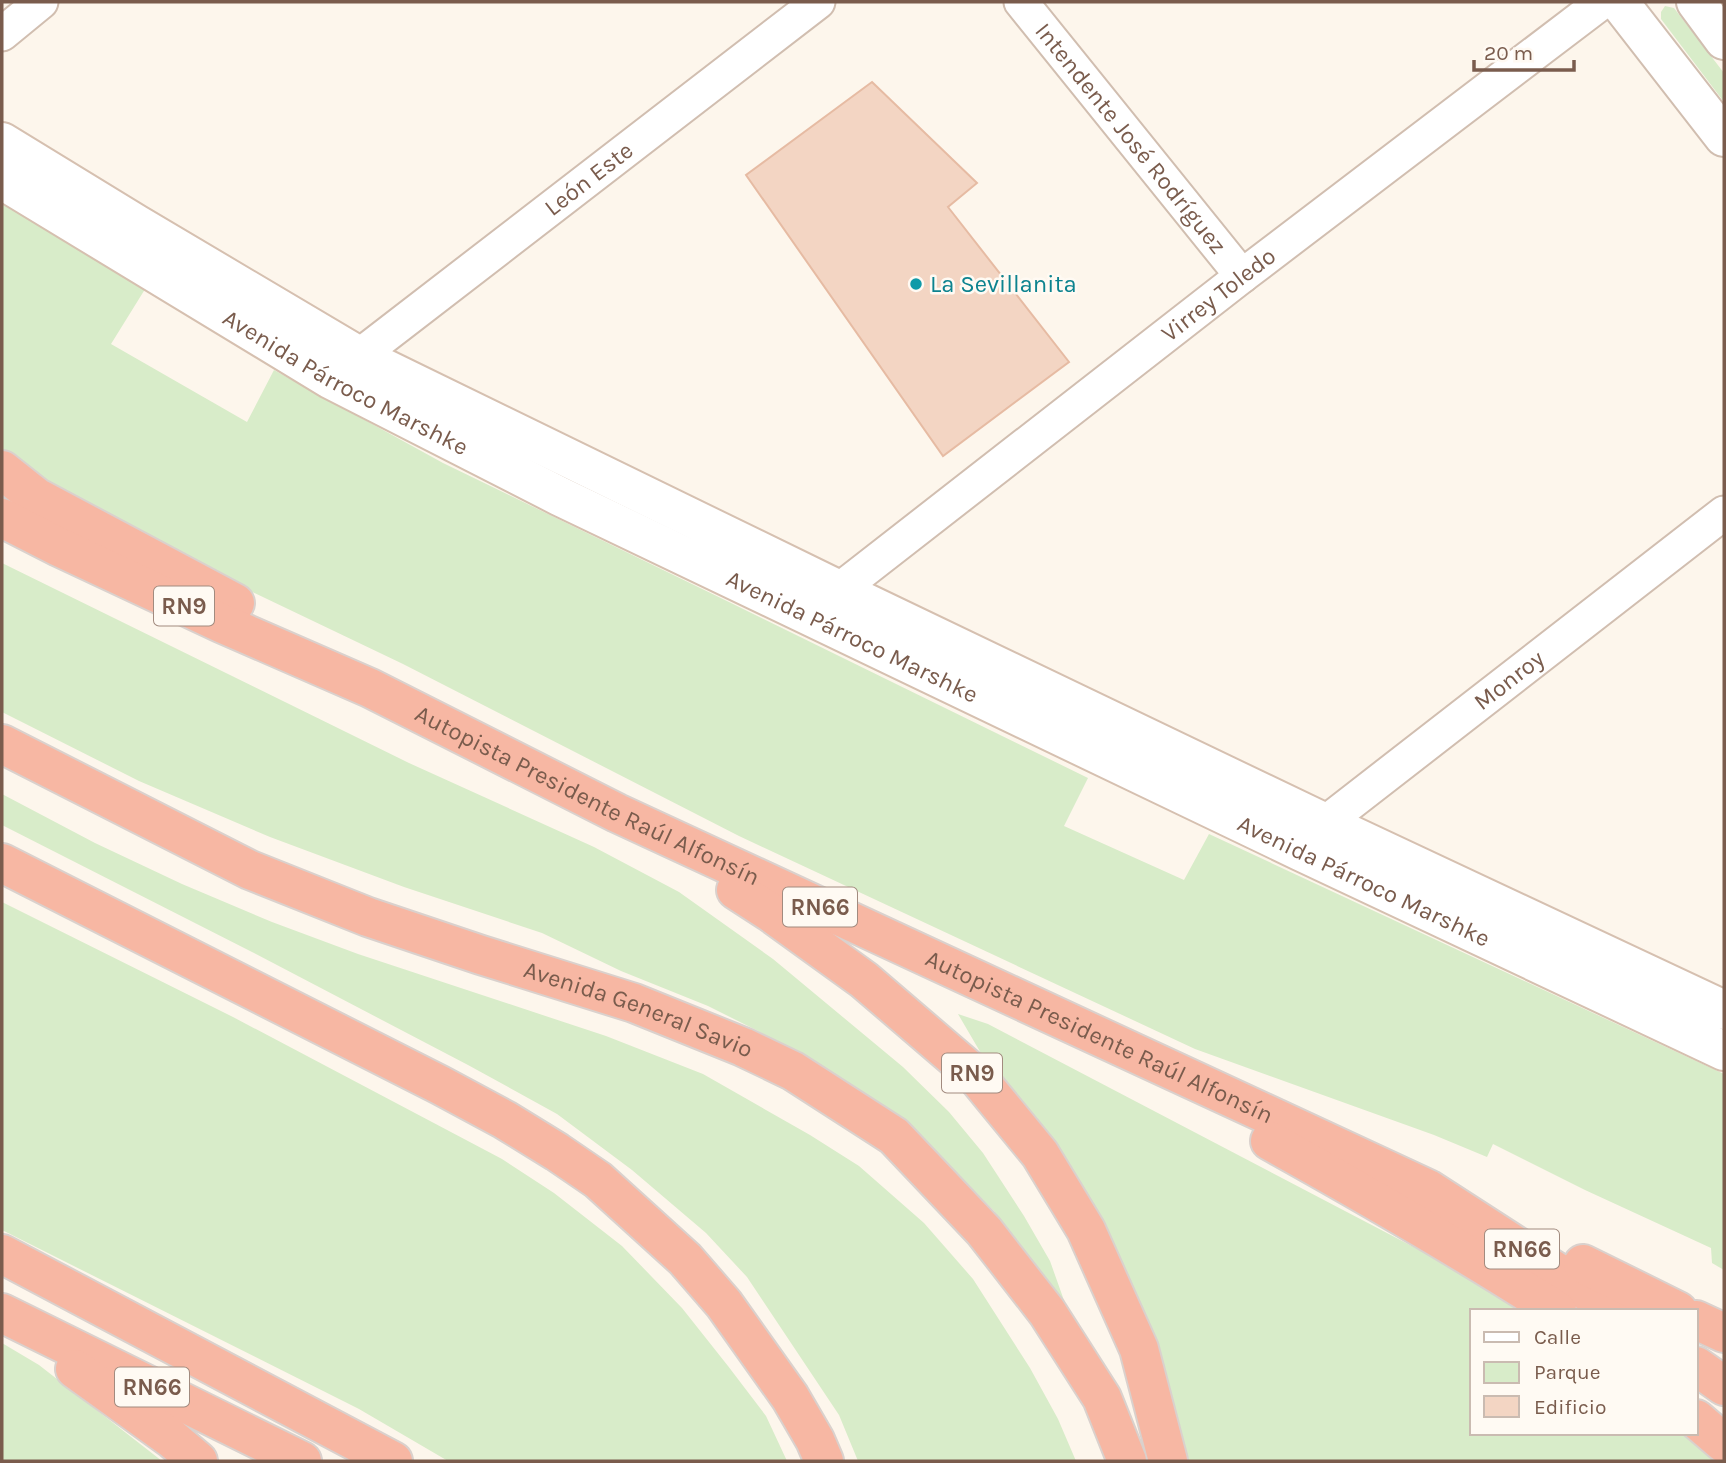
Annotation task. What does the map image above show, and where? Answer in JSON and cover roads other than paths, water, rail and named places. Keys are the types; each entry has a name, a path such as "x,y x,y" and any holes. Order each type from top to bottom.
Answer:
{"highway":[{"path":"2,470 36,497 266,619 370,688"},
{"name":"Autopista Presidente Raúl Alfonsín","path":"2,518 208,617 370,688 617,813 1428,1189 1614,1309"},
{"name":"Avenida General Savio","path":"2,744 250,870 368,917 634,1003 743,1047 793,1071 894,1136 984,1231 1047,1312 1101,1398 1127,1461"},
{"name":"RN9","path":"617,813 770,912 864,980 976,1076 1040,1154 1086,1230 1139,1349 1168,1461"},
{"path":"2,863 440,1085 505,1120 598,1180 685,1258 724,1304 790,1397 824,1461"},
{"path":"1023,1002 1354,1187 1554,1309"},
{"path":"1428,1189 1674,1309"},
{"path":"2,1254 393,1461"},
{"path":"2,1315 172,1439 198,1461"},
{"name":"RN66","path":"2,1315 302,1461"},
{"path":"1698,1321 1724,1333"},
{"path":"1698,1368 1724,1387"},
{"path":"1698,1421 1724,1443"}],"main road":[{"path":"1619,2 1724,137"},
{"path":"1696,2 1724,40"},
{"name":"Avenida Párroco Marshke","path":"2,142 359,356 1325,823 1717,1000"},
{"name":"Avenida Párroco Marshke","path":"2,180 330,379 559,496 1724,1051"}],"street":[{"path":"2,34 41,2"},
{"name":"Intendente José Rodríguez","path":"1021,2 1242,276"},
{"name":"Virrey Toledo","path":"839,590 1242,276 1602,2"},
{"name":"León Este","path":"359,356 815,3"},
{"name":"Monroy","path":"1300,851 1325,823 1724,513"}],"place":[{"name":"La Sevillanita","path":"916,284"}]}
